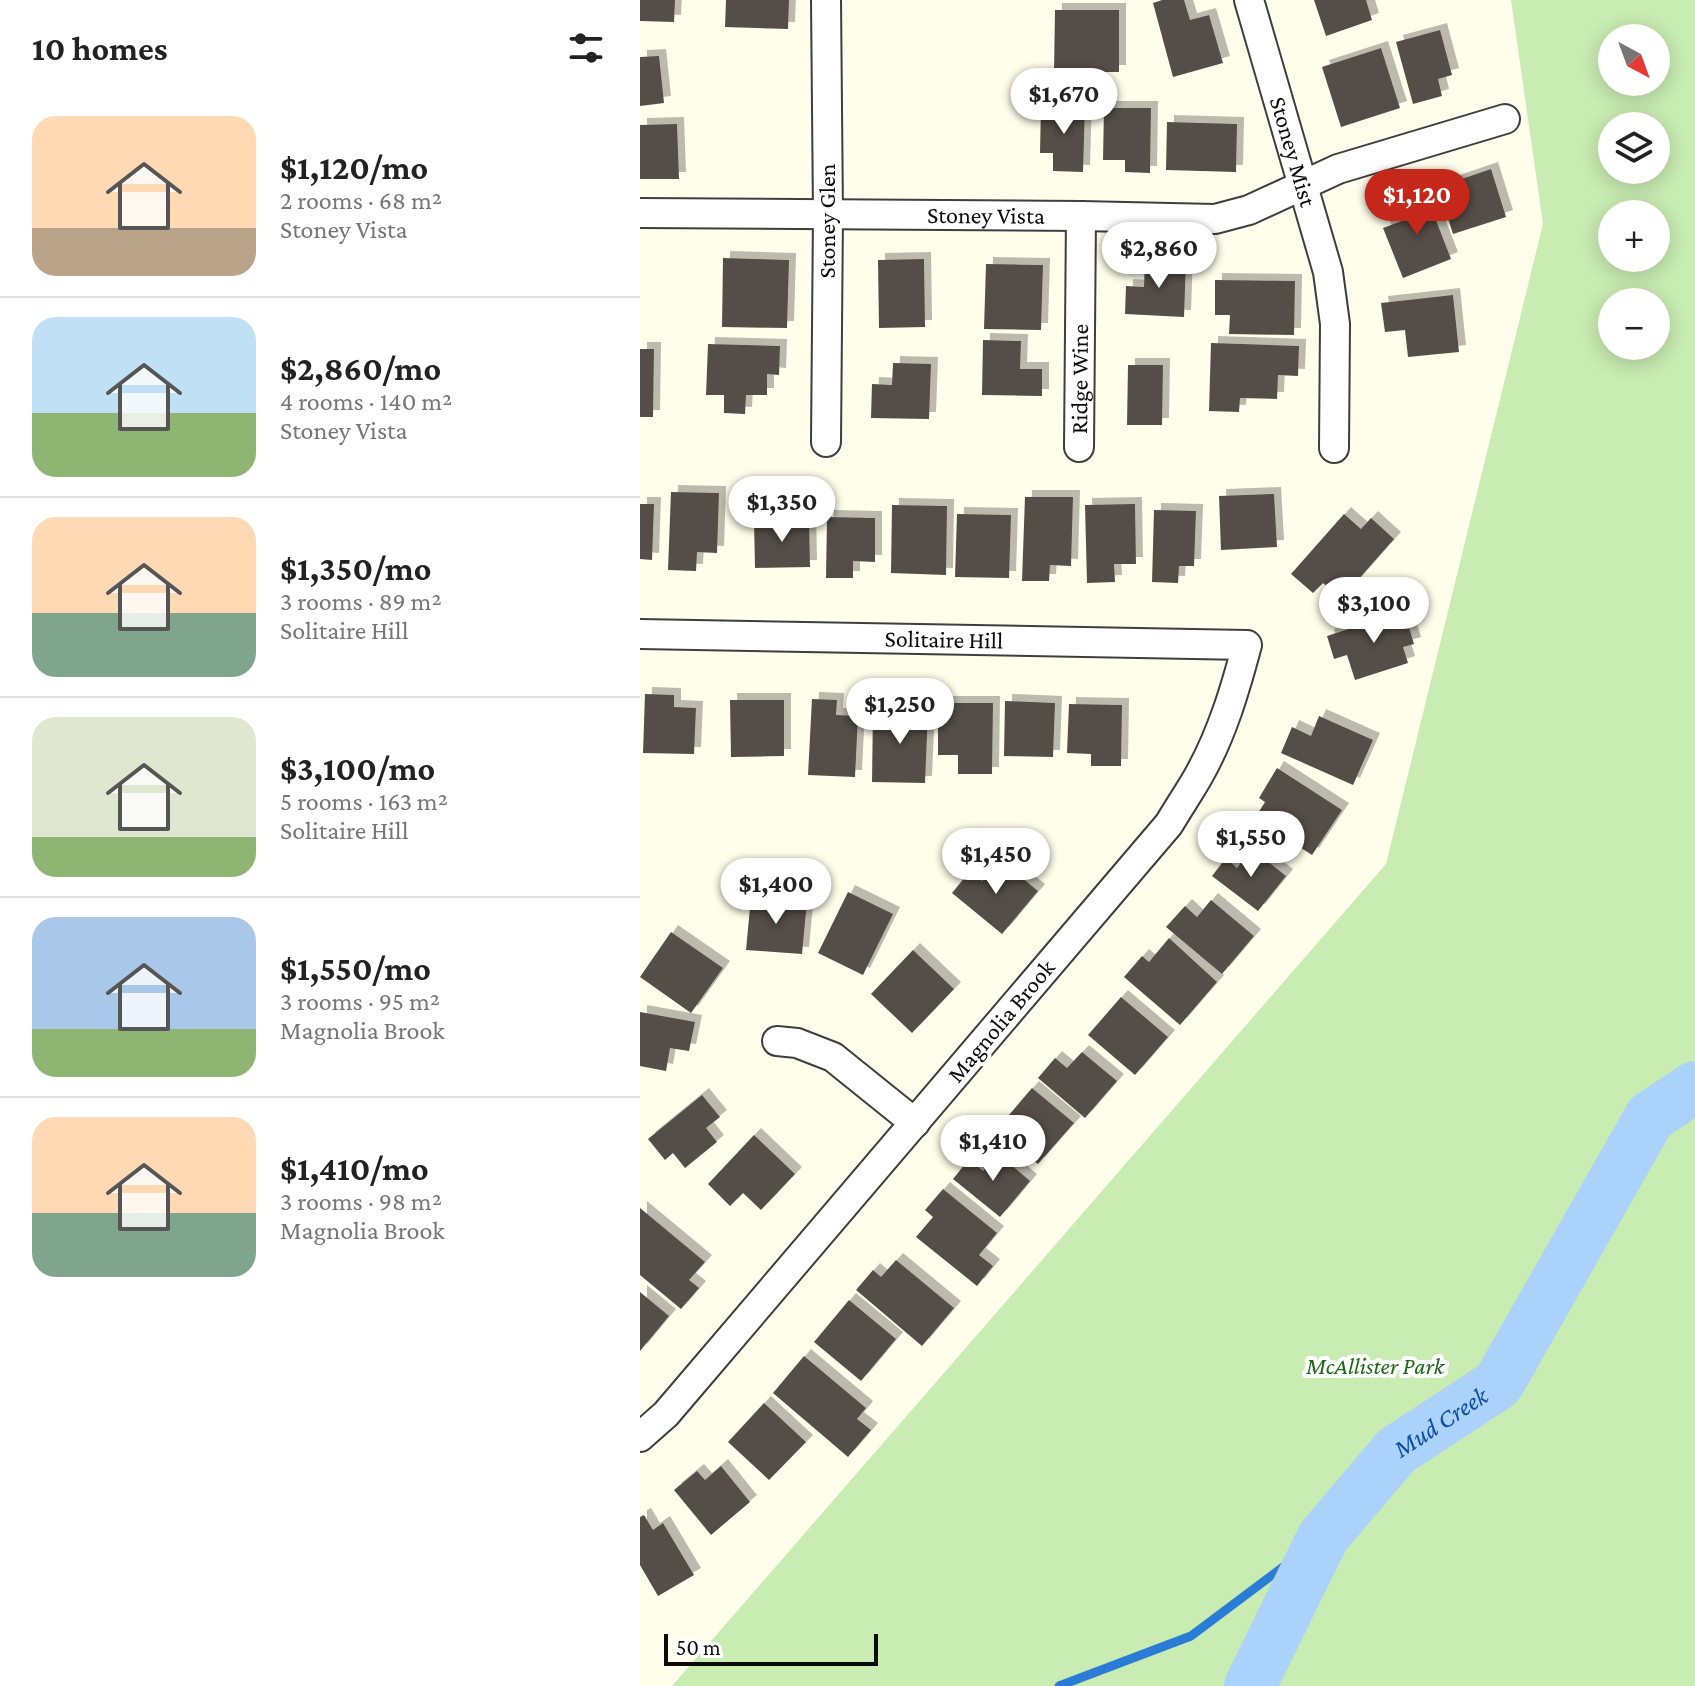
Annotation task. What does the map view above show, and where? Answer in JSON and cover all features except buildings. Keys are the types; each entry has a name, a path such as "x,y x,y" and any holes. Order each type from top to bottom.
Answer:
{"street":[{"name":"Stoney Glen","path":"826,0 826,442"},
{"name":"Stoney Mist","path":"1249,0 1328,272 1335,324 1334,448"},
{"name":"Stoney Vista","path":"640,213 1215,219 1249,210 1338,169 1505,119"},
{"name":"Ridge Wine","path":"1079,447 1081,216"},
{"name":"Solitaire Hill","path":"640,634 1247,645"},
{"name":"Magnolia Brook","path":"640,1437 666,1414 1169,824 1200,774 1221,728 1247,645"},
{"path":"777,1041 797,1043 833,1057 915,1123"}],"green space":[{"name":"McAllister Park","path":"1511,0 1695,0 1695,1686 672,1686 1386,864 1543,224"}],"waterway":[{"name":"Mud Creek","path":"1250,1686 1323,1537 1396,1451 1498,1384 1650,1117 1695,1087"},
{"path":"1059,1686 1191,1636 1323,1537"}]}
